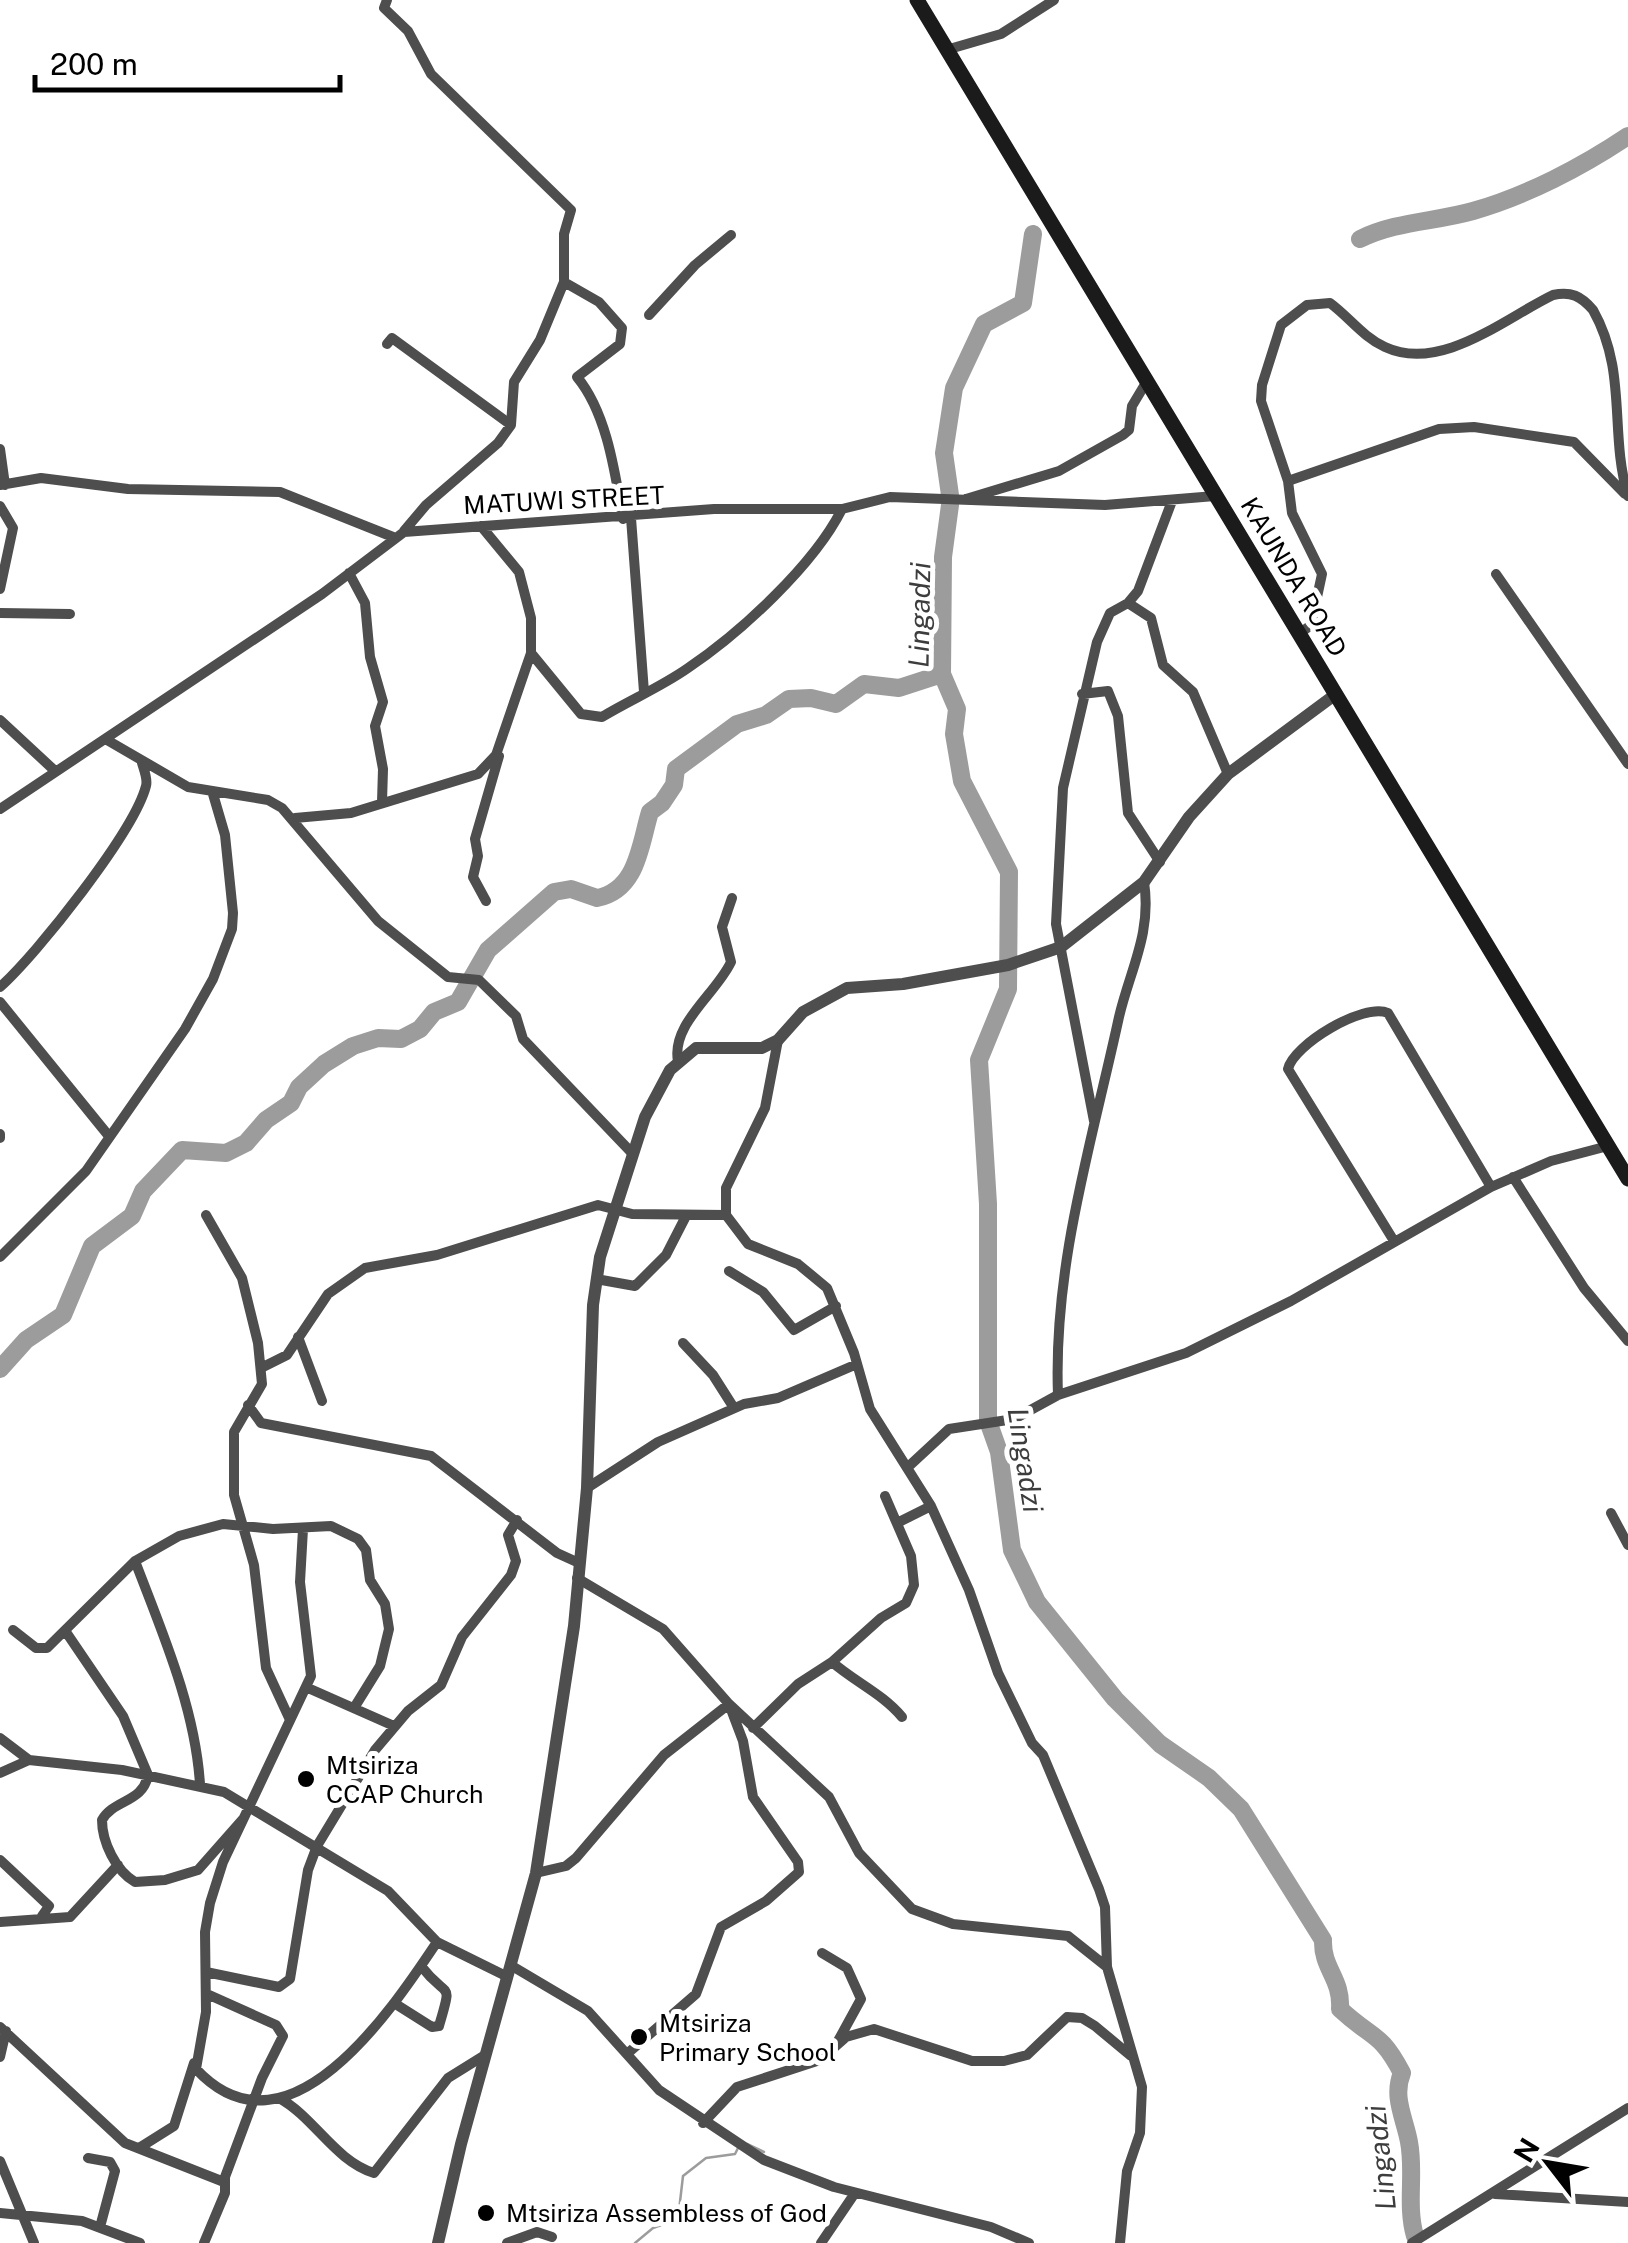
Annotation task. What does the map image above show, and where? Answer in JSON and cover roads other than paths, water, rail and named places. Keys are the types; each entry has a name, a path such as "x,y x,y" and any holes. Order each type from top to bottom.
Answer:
{"main road":[{"name":"KAUNDA ROAD","path":"917,0 1628,1179"}],"street":[{"path":"0,809 349,573 498,443 511,425 514,382 540,340 564,282 564,234 571,210 430,74 408,31 384,8 387,0"},
{"path":"946,50 1001,34 1054,0"},
{"path":"649,315 695,265 731,235"},
{"path":"564,282 607,309 624,333 620,344 577,376 590,393 627,519 644,692"},
{"path":"1299,634 1311,624 1322,578 1292,512 1288,481 1261,401 1262,385 1276,354 1282,325 1318,301 1330,303 1379,344 1414,353 1456,344 1553,295 1567,292 1579,297 1610,332 1622,364 1626,457 1623,480 1628,497"},
{"path":"387,344 392,338 414,351 511,425"},
{"path":"965,500 1058,471 1123,436 1128,430 1132,406 1147,380"},
{"path":"1288,481 1439,429 1474,427 1574,442 1628,497"},
{"path":"0,449 2,485 41,478 128,489 280,492 398,534"},
{"name":"MATUWI STREET","path":"398,534 627,519 714,509 842,509 890,497 1043,505 1215,496"},
{"path":"1094,1120 1056,924 1063,788 1082,694 1106,619 1116,608 1128,604 1157,550 1172,501"},
{"path":"0,506 13,528 0,589"},
{"path":"531,652 588,718 602,717 686,670 723,641 798,570 842,509"},
{"path":"481,526 524,583 531,652 475,839 478,856 472,871 486,901"},
{"path":"349,573 365,603 370,657 383,702 375,726 383,768 382,802"},
{"path":"1496,574 1628,764"},
{"path":"1128,604 1150,618 1158,656 1171,674 1193,692 1228,774"},
{"path":"0,613 70,614"},
{"path":"1082,694 1108,691 1118,716 1128,813 1160,862"},
{"path":"1120,2243 1127,2171 1140,2133 1142,2087 1107,1966 1108,1945 1099,1889 1044,1756 1032,1743 998,1673 969,1590 930,1506 870,1408 836,1306 816,1277 798,1264 748,1244 726,1216 726,1188 765,1108 778,1040 795,1018 847,988 903,984 1008,965 1061,947 1144,882 1189,817 1228,774 1336,694"},
{"path":"0,720 54,770"},
{"path":"106,740 174,780 213,794 268,800 295,818 378,921 439,970 459,979 480,980 516,1016 523,1039 632,1152"},
{"path":"295,818 345,815 478,774 504,740"},
{"path":"0,987 59,922 124,834 146,786 142,762"},
{"path":"0,1257 70,1190 201,1002 232,929 225,835 213,794"},
{"path":"1058,1395 1059,1328 1069,1231 1094,1120 1143,944 1147,903 1144,882"},
{"path":"438,2243 536,1873 574,1626 587,1488 596,1279 632,1152 655,1096 678,1060 681,1032 712,996 730,962 722,927 732,898"},
{"path":"0,1002 108,1136"},
{"path":"1394,1241 1288,1069 1295,1054 1361,1012 1388,1013 1491,1186"},
{"path":"678,1060 704,1046 755,1050 778,1040"},
{"path":"908,1467 950,1429 1014,1419 1058,1395 1186,1353 1291,1301 1491,1186 1569,1155 1608,1146"},
{"path":"1513,1177 1568,1266 1628,1341"},
{"path":"261,1368 278,1363 328,1294 365,1268 437,1255 598,1206 632,1214 726,1216"},
{"path":"206,1215 242,1278 261,1368 260,1392 237,1422 232,1450 234,1494 254,1566 266,1668 290,1720"},
{"path":"596,1279 634,1286 666,1255 684,1218"},
{"path":"729,1271 762,1292 794,1330 836,1306"},
{"path":"298,1338 322,1401"},
{"path":"683,1343 713,1375 734,1408"},
{"path":"587,1488 658,1442 734,1408 778,1398 857,1364"},
{"path":"248,1406 260,1423 431,1456 556,1554 579,1563"},
{"path":"754,1728 798,1684 832,1662 880,1618 902,1608 914,1589 911,1556 885,1496"},
{"path":"898,1523 930,1506"},
{"path":"1611,1513 1628,1546"},
{"path":"206,1972 286,1985 297,1946 308,1870 317,1846 394,1726 441,1685 462,1637 511,1575 516,1561 508,1536 516,1520"},
{"path":"12,1630 36,1648 47,1648 135,1560 206,1526 331,1526 358,1539 366,1550 370,1580 384,1604 388,1646 354,1708"},
{"path":"139,2148 174,2126 194,2062 206,1994 210,1903 223,1862 308,1688 310,1657 300,1582 304,1529"},
{"path":"135,1560 176,1669 198,1751 200,1784"},
{"path":"577,1578 663,1629 728,1704 829,1797 859,1853 921,1915 953,1924 1068,1936 1093,1951 1107,1966"},
{"path":"66,1632 123,1716 148,1775 138,1796 107,1812 102,1820 107,1846 135,1882 191,1874 249,1810"},
{"path":"832,1662 859,1686 888,1700 902,1717"},
{"path":"308,1688 394,1726"},
{"path":"536,1873 566,1866 576,1858 664,1755 728,1704"},
{"path":"628,2053 696,1994 721,1927 766,1901 799,1872 798,1862 753,1797 743,1742 728,1704"},
{"path":"0,1738 29,1760"},
{"path":"0,1772 29,1760 200,1784 317,1846 388,1891 437,1942 510,1972 588,2011 660,2090 764,2160 855,2193 991,2227 1029,2243"},
{"path":"0,1860 48,1906 41,1917"},
{"path":"0,1922 70,1918 118,1865"},
{"path":"194,2062 200,2074 256,2102 296,2094 338,2066 394,2002 437,1942"},
{"path":"704,2123 737,2087 820,2060 838,2042 862,1999 847,1968 822,1953"},
{"path":"394,2002 432,2028 440,2026 450,2000 448,1992 421,1966"},
{"path":"204,2243 283,2031 206,1994"},
{"path":"838,2042 874,2030 972,2061 1004,2061 1027,2055 1068,2016 1095,2026 1136,2060"},
{"path":"3,2029 125,2143 224,2182"},
{"path":"0,2057 3,2029"},
{"path":"278,2097 302,2113 343,2155 374,2173 448,2078 486,2056"},
{"path":"1412,2243 1628,2108"},
{"path":"88,2158 110,2162 115,2171 100,2227"},
{"path":"0,2161 34,2243"},
{"path":"820,2243 855,2193"},
{"path":"1494,2194 1628,2202"},
{"path":"0,2212 100,2227 140,2243"},
{"path":"508,2243 537,2232 552,2237"}],"waterway":[{"path":"1360,239 1513,197 1573,169 1628,136"},
{"path":"950,495 944,453 954,388 984,324 1023,303 1033,234"},
{"name":"Lingadzi","path":"950,505 943,557 942,674 957,709 954,734 962,781 1009,872 1008,989 979,1060 988,1204 988,1421 999,1452 1012,1550 1037,1602 1115,1699 1160,1744 1209,1778 1241,1809 1323,1940 1340,2009 1381,2042 1394,2059 1402,2073 1399,2099 1411,2154 1415,2236"},
{"path":"0,1369 26,1340 63,1315 92,1246 132,1216 143,1191 182,1150 226,1153 246,1143 266,1120 291,1103 299,1087 324,1064 353,1046 378,1038 401,1039 420,1029 434,1012 458,1002 488,950 554,892 571,889 597,898 621,886 635,864 650,812 674,785 676,769 737,724 766,715 789,699 811,698 836,704 864,684 899,688 942,674"},
{"path":"747,2144 764,2152"},
{"path":"635,2243 653,2228 678,2219 683,2176 706,2158 735,2154 739,2146"}],"place":[{"name":"Mtsiriza CCAP Church","path":"306,1779"},
{"name":"Mtsiriza Primary School","path":"639,2037"},
{"name":"Mtsiriza Assembless of God","path":"486,2213"}]}
